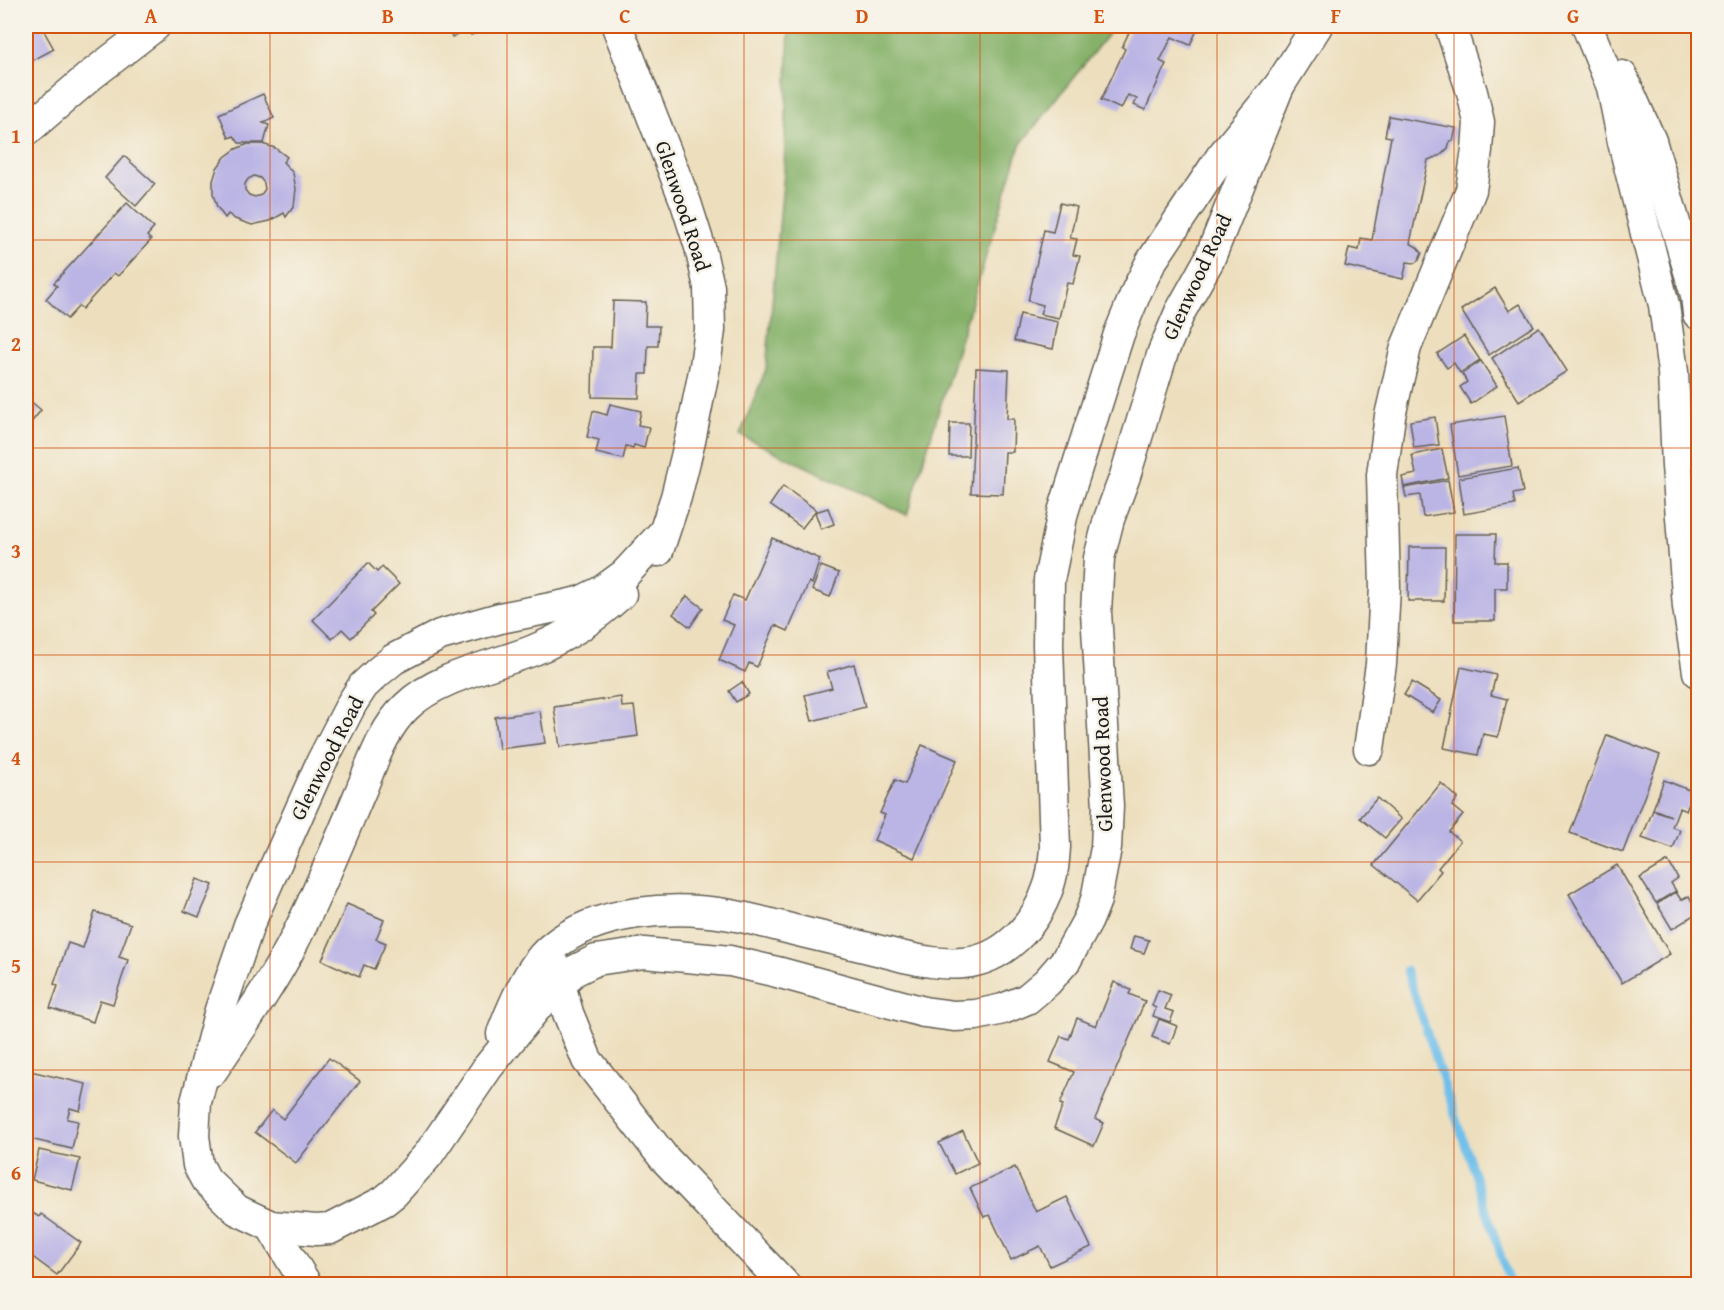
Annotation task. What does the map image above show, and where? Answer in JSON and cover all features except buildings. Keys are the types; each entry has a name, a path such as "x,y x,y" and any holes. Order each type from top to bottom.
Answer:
{"street":[{"path":"26,131 90,76 155,26"},
{"name":"Glenwood Road","path":"200,1089 249,1016 292,945 332,860 383,740 399,714 407,705 432,688 532,651 571,633 612,602 650,566 657,554 676,497 705,366 710,330 708,287 700,247 686,203 617,26"},
{"name":"Glenwood Road","path":"488,1067 520,992 538,963 550,948 579,929 600,921 676,910 730,915 904,957 948,963 982,960 1000,951 1023,931 1043,901 1053,869 1055,847 1049,580 1063,512 1119,334 1151,262 1221,157 1279,86 1317,26"},
{"path":"1369,748 1382,664 1384,587 1382,475 1390,416 1406,347 1471,190 1478,150 1479,122 1472,92 1450,26"},
{"path":"1587,26 1612,87 1623,142 1664,305 1673,372 1677,466 1688,607 1698,672"},
{"path":"1597,26 1611,47 1651,141 1696,295 1698,314"},
{"name":"Glenwood Road","path":"663,532 625,574 602,591 582,601 500,618 440,635 394,659 363,686 352,703 321,763 249,924 220,1010 196,1102 194,1136 198,1165 206,1180 237,1210 271,1226 316,1230 330,1229 384,1201 428,1155 488,1067 541,1002 574,971 596,960 644,953 730,961 924,1012 954,1016 976,1015 1003,1009 1027,999 1047,982 1066,960 1084,928 1096,900 1106,848 1108,806 1096,612 1099,558 1109,519 1163,352 1180,312 1209,260 1279,86"},
{"path":"550,948 568,1013 587,1060 664,1158 784,1284"},
{"path":"271,1226 306,1284"}],"green space":[{"path":"789,26 1112,26 1020,145 907,515 740,435 766,369 784,172"}],"waterway":[{"path":"1406,970 1510,1284"}]}
